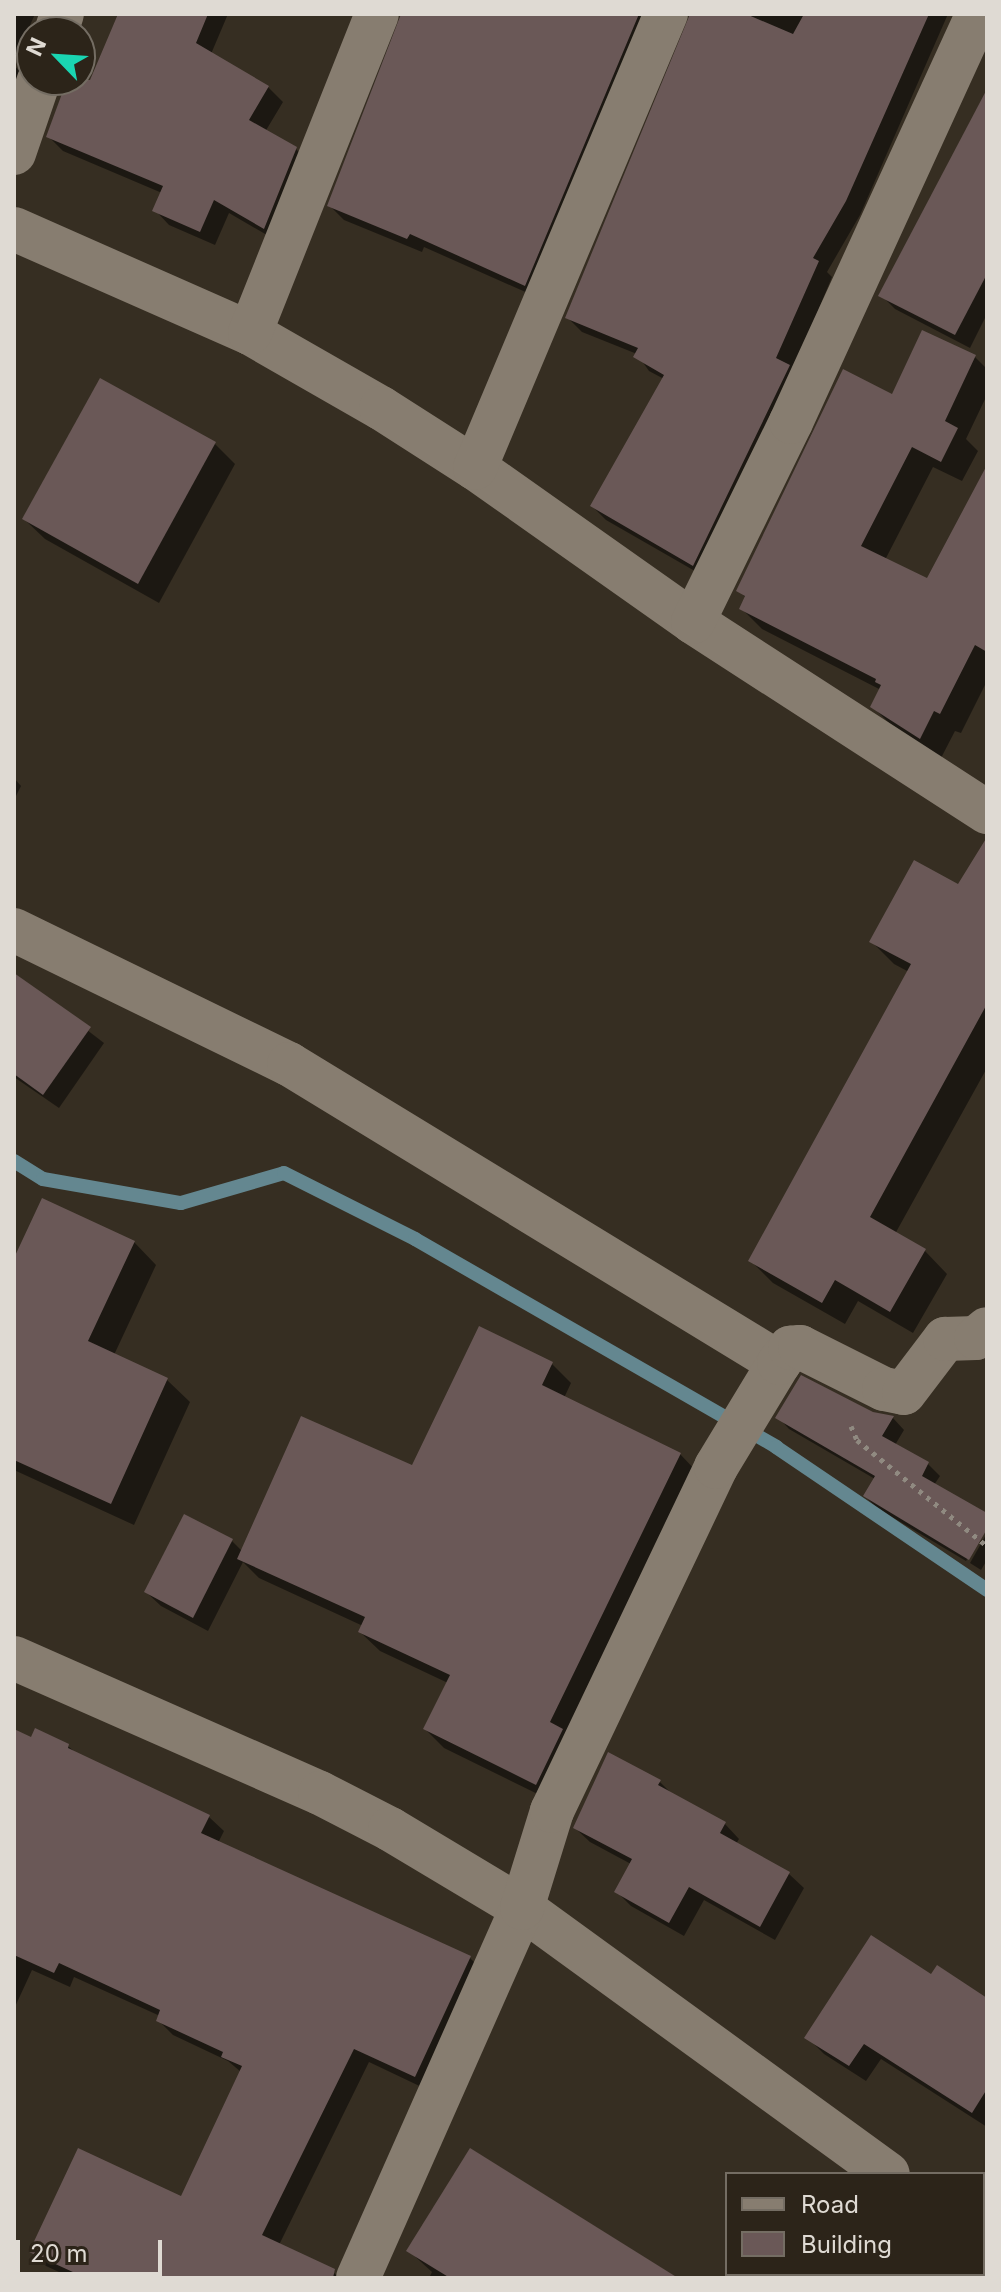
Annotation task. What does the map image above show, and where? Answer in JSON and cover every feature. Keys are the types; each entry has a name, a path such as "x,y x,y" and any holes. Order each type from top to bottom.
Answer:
{"street":[{"path":"250,333 377,14"},
{"path":"475,468 666,14"},
{"path":"693,622 791,422 978,14"},
{"path":"14,153 34,96"},
{"path":"14,229 250,333 381,408 475,468 693,622 987,812"},
{"path":"14,930 289,1064 797,1358 884,1389 904,1393 945,1339 976,1338 987,1329"},
{"path":"358,2278 522,1908 552,1811 716,1467 755,1401 797,1358"},
{"path":"14,1658 320,1793 390,1829 522,1908 885,2172"}],"path":[{"path":"797,1358 857,1440 987,1546"}],"building":[{"path":"118,14 208,14 196,43 269,86 249,120 297,147 264,229 214,200 200,232 152,211 163,186 46,137 61,96 96,96 96,66"},
{"path":"401,14 639,14 525,286 410,234 407,239 327,206"},
{"path":"690,14 746,14 793,34 804,14 929,14 846,201 813,258 819,261 776,358 790,365 693,566 590,506 664,375 633,357 638,348 565,318"},
{"path":"987,89 987,274 955,335 878,296"},
{"path":"922,330 976,355 945,421 958,428 941,462 912,447 861,546 927,578 987,465 987,652 975,645 940,714 934,711 920,739 870,707 881,685 875,682 876,679 739,609 745,596 736,591 843,369 892,394"},
{"path":"100,378 216,442 138,584 22,519"},
{"path":"987,837 987,1004 870,1217 926,1249 890,1312 835,1280 822,1303 748,1261 911,964 869,942 914,860 958,884"},
{"path":"14,973 91,1027 43,1095 14,1074"},
{"path":"42,1198 135,1241 88,1341 168,1378 111,1504 14,1460 14,1258"},
{"path":"479,1326 553,1362 542,1385 681,1453 550,1722 563,1729 536,1785 423,1729 450,1675 358,1632 365,1617 237,1559 301,1416 412,1465"},
{"path":"801,1375 873,1412 894,1416 882,1436 929,1462 922,1476 987,1513 987,1529 969,1560 863,1496 875,1476 775,1418"},
{"path":"184,1514 233,1539 193,1618 144,1592"},
{"path":"35,1728 69,1744 68,1748 210,1815 201,1833 471,1956 415,2077 354,2049 262,2235 335,2269 333,2278 86,2278 29,2252 78,2148 181,2196 242,2066 221,2057 223,2052 156,2021 160,2010 59,1963 54,1973 14,1955 14,1729 31,1737"},
{"path":"608,1752 661,1780 658,1785 726,1822 720,1833 790,1872 760,1927 689,1887 669,1923 614,1892 632,1859 573,1828"},
{"path":"871,1935 931,1974 937,1965 987,1998 987,2089 972,2113 864,2044 849,2066 804,2038"},
{"path":"470,2148 678,2278 450,2278 406,2251"}],"waterway":[{"path":"14,1161 43,1179 181,1203 284,1173 415,1239 776,1447 987,1590"}]}
